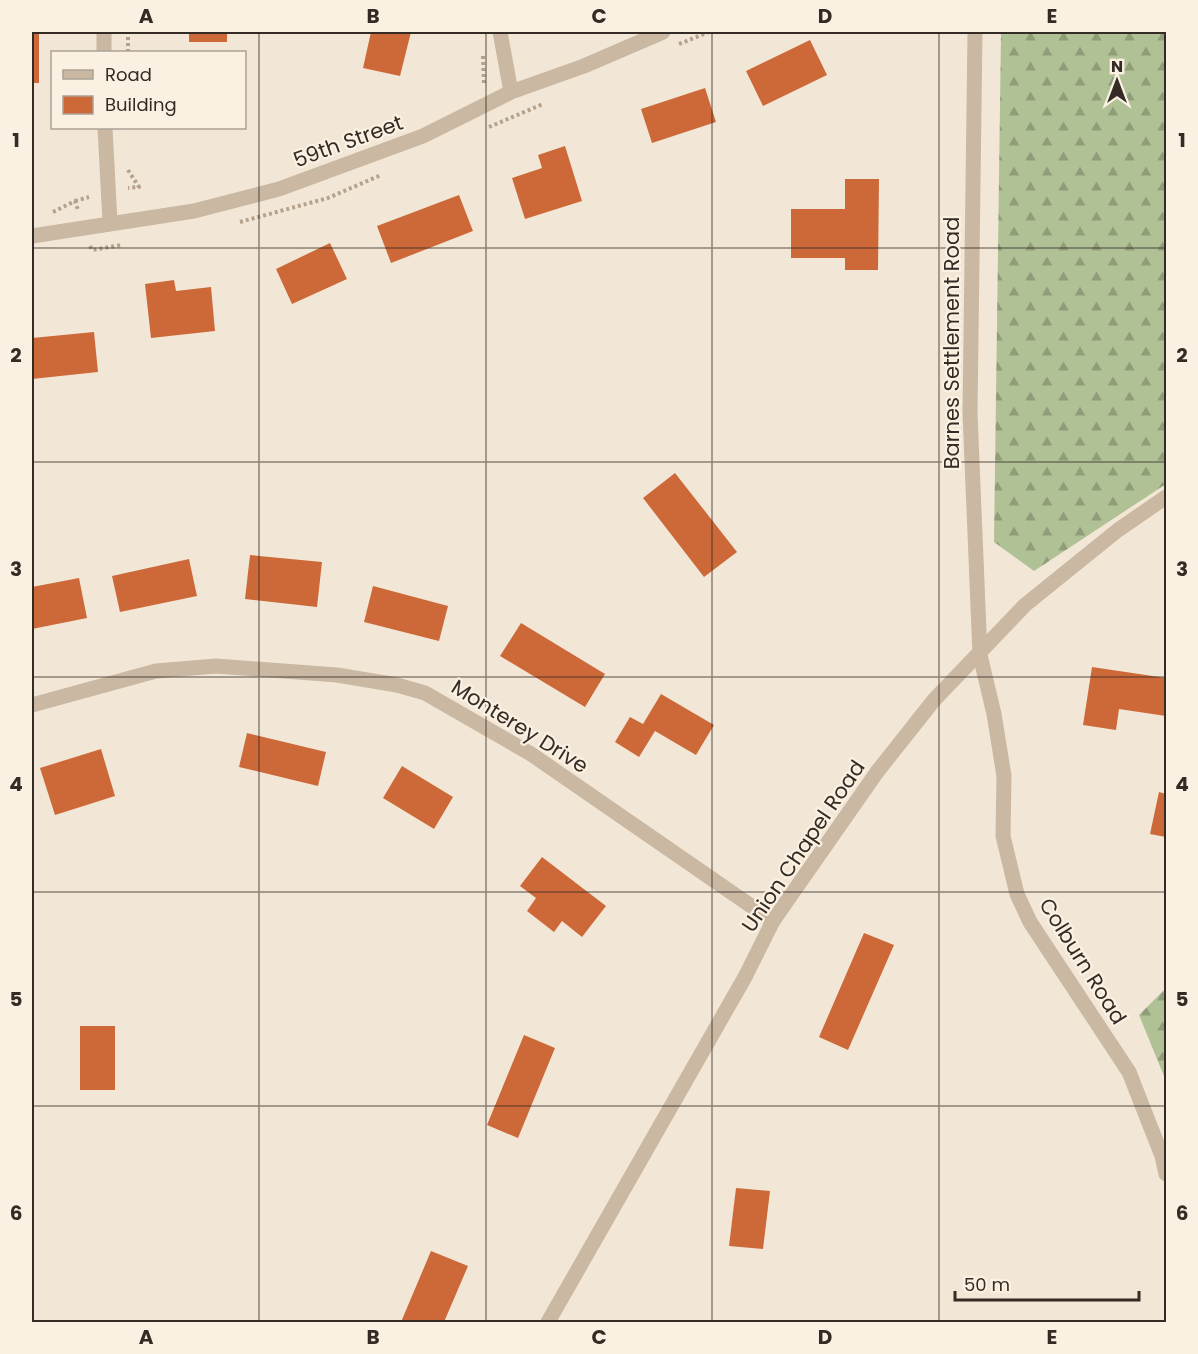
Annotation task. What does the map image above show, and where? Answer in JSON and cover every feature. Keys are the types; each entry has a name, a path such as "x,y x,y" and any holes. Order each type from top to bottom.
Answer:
{"street":[{"path":"104,32 104,51"},
{"path":"500,32 511,92"},
{"name":"59th Street","path":"32,236 194,210 279,189 423,136 511,92 584,66 663,32"},
{"name":"Barnes Settlement Road","path":"975,32 970,413 980,655"},
{"path":"105,129 110,222"},
{"name":"Union Chapel Road","path":"549,1323 745,977 773,921 877,772 934,700 980,655 1025,605 1118,530 1167,497"},
{"name":"Colburn Road","path":"980,655 995,718 1003,767 1003,836 1017,894 1046,948 1081,997 1129,1072 1167,1174"},
{"name":"Monterey Drive","path":"32,705 156,671 216,666 337,675 416,691 453,707 531,754 773,921"}],"path":[{"path":"128,32 128,51"},
{"path":"483,51 486,105 492,126"}],"green space":[{"path":"1001,32 1166,32 1166,484 1034,571 994,542"},
{"path":"1166,988 1166,1081 1139,1015"}],"building":[{"path":"32,32 39,32 39,83 32,83"},
{"path":"189,32 227,32 227,42 189,42"},
{"path":"371,32 411,32 400,76 363,68"},
{"path":"810,40 827,75 763,106 746,71"},
{"path":"705,88 716,122 652,143 641,109"},
{"path":"565,146 582,201 525,219 512,178 542,168 538,155"},
{"path":"845,179 879,179 878,270 845,270 845,258 791,258 791,209 845,209"},
{"path":"459,195 473,231 391,263 377,226"},
{"path":"330,243 347,279 292,304 276,269"},
{"path":"174,280 176,291 211,287 215,331 151,338 145,284"},
{"path":"94,332 98,372 32,379 32,338"},
{"path":"675,473 737,552 704,577 643,498"},
{"path":"250,555 322,562 317,607 245,599"},
{"path":"189,559 197,596 120,612 112,576"},
{"path":"79,578 87,618 32,629 32,587"},
{"path":"373,586 448,606 439,641 364,622"},
{"path":"521,623 605,674 585,707 500,656"},
{"path":"1092,667 1166,678 1166,716 1119,709 1116,730 1083,725"},
{"path":"661,694 714,725 696,755 655,731 639,757 615,742 630,717 643,724"},
{"path":"247,733 326,752 318,786 239,767"},
{"path":"101,749 115,796 55,815 40,768"},
{"path":"402,766 453,797 434,829 383,798"},
{"path":"1159,792 1166,794 1166,837 1150,834"},
{"path":"542,857 606,906 582,937 562,921 554,932 527,911 536,898 520,886"},
{"path":"864,933 894,945 848,1050 819,1037"},
{"path":"80,1026 115,1026 115,1090 80,1090"},
{"path":"524,1035 555,1048 518,1138 487,1125"},
{"path":"736,1188 770,1191 763,1249 729,1246"},
{"path":"431,1251 468,1266 444,1322 401,1322"}]}
